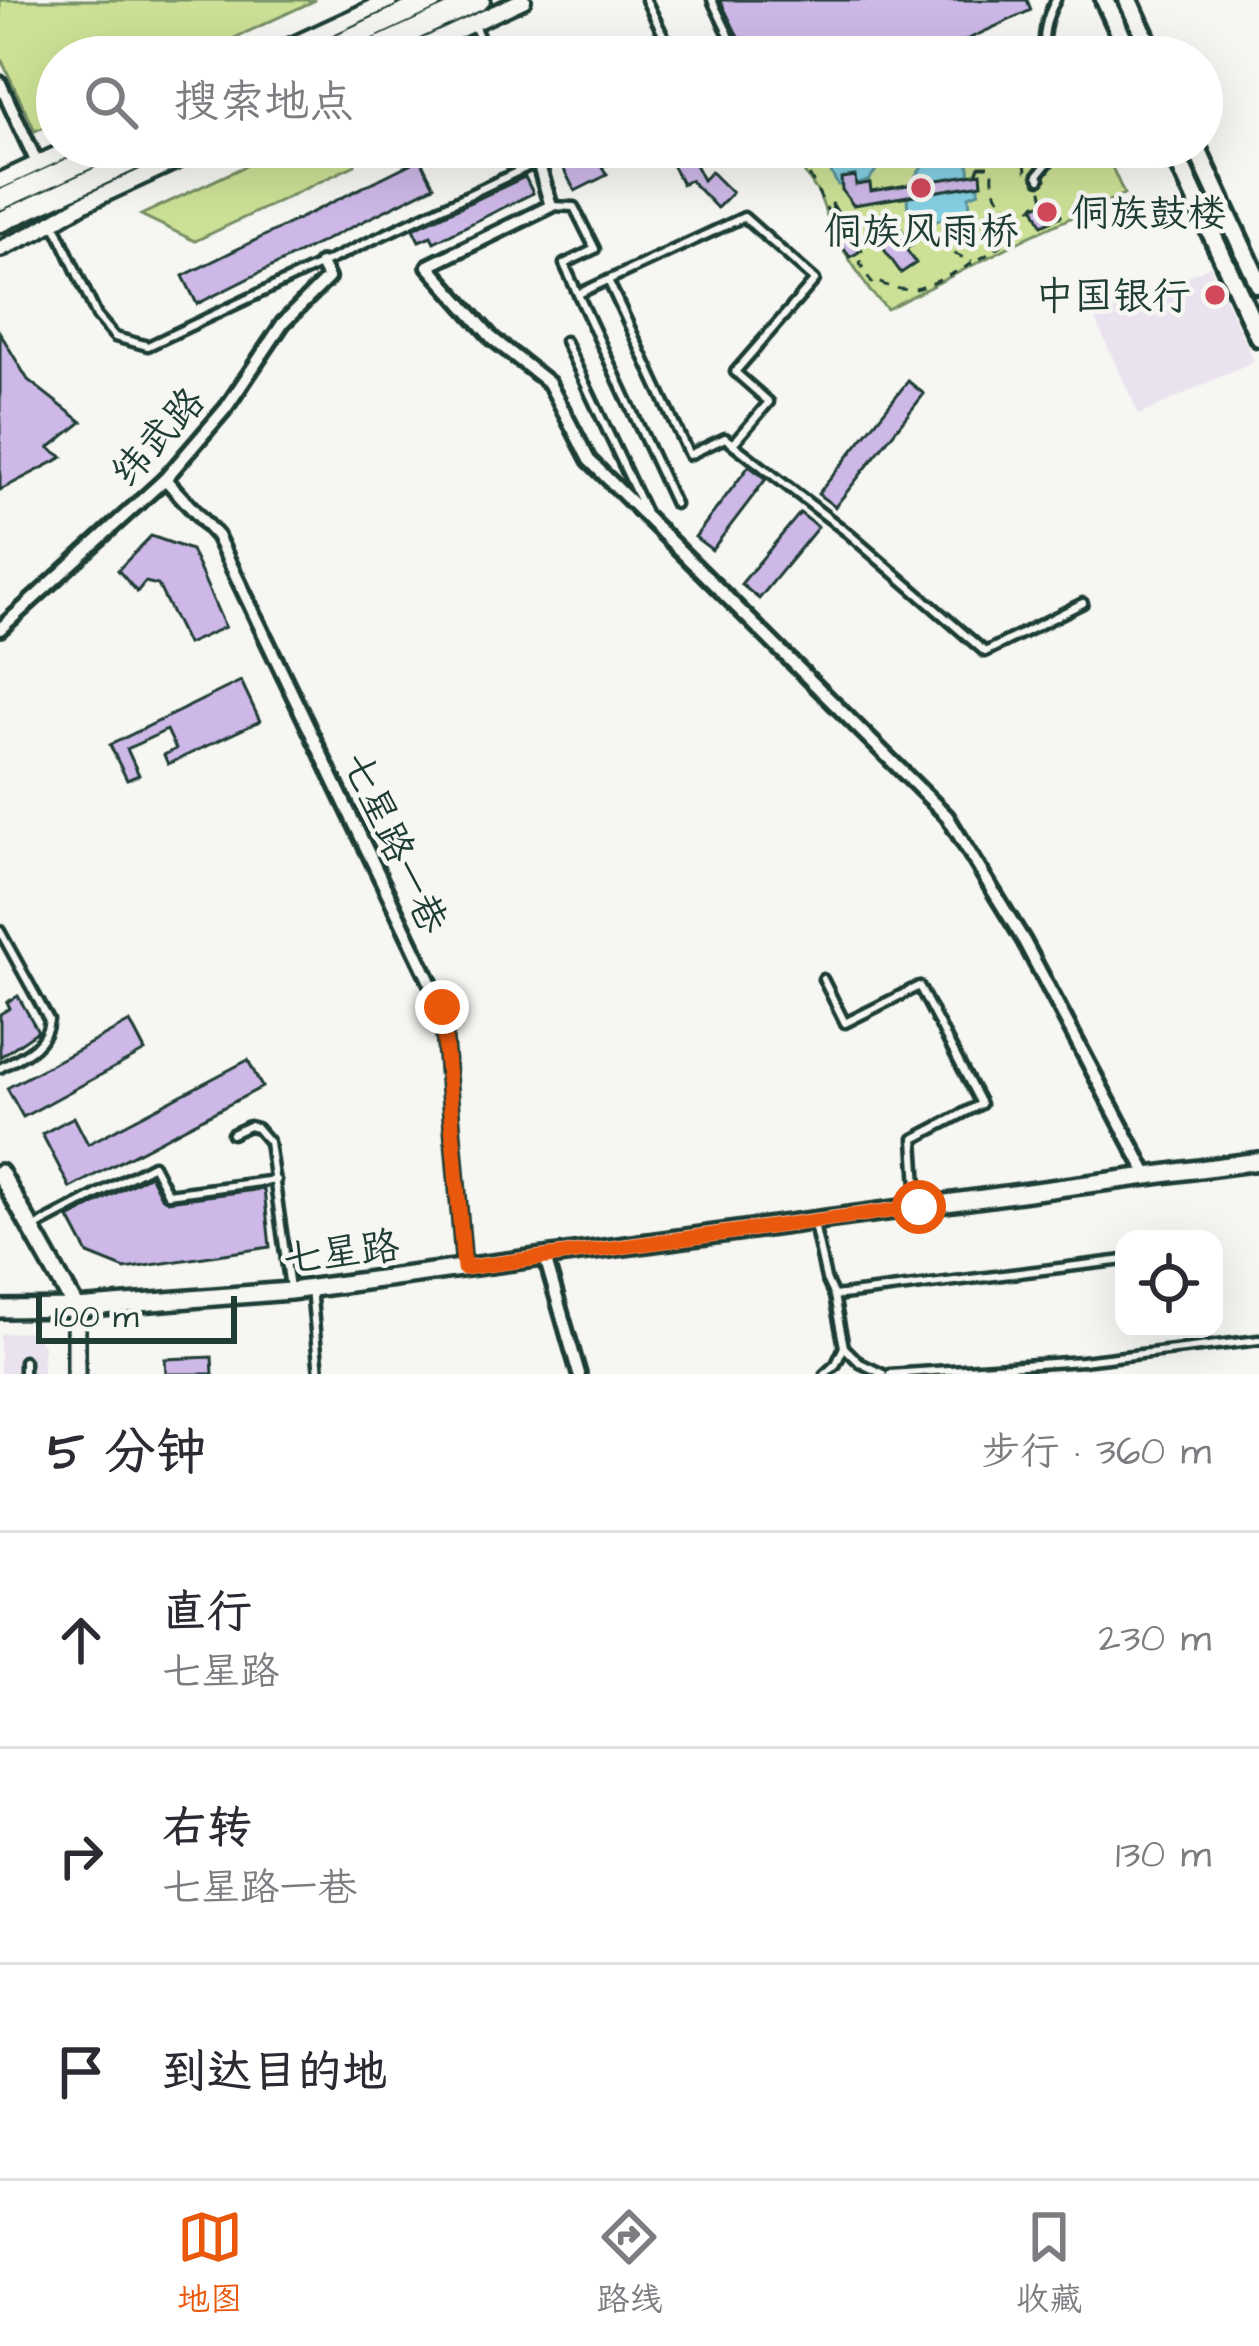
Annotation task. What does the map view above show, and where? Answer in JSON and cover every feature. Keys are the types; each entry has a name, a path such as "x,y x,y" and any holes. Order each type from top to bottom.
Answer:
{"highway":[{"path":"355,36 433,0"},
{"path":"402,36 480,0"},
{"path":"0,200 70,168"},
{"path":"0,223 118,168"}],"main road":[{"path":"1105,0 1121,36"},
{"path":"1128,0 1144,36"},
{"path":"1182,168 1259,337"},
{"path":"1206,168 1259,284"},
{"name":"七星路","path":"0,1310 290,1292 1259,1161"},
{"path":"0,1173 76,1308 76,1374"}],"street":[{"path":"313,36 391,0"},
{"path":"444,36 523,0"},
{"path":"0,83 36,162"},
{"path":"0,181 36,164"},
{"path":"0,249 161,168"},
{"path":"540,168 551,206 428,266 493,339 549,382 589,460 947,817 1024,941 1148,1176"},
{"name":"纬武路","path":"0,629 165,479 226,408 283,322 328,278 321,264"},
{"name":"七星路一巷","path":"165,479 217,536 442,1007 464,1268"},
{"path":"545,1257 579,1374"}],"lane":[{"path":"646,0 664,36"},
{"path":"712,0 729,36"},
{"path":"1044,36 1056,0"},
{"path":"472,23 478,36"},
{"path":"53,222 97,316 115,337 148,346 525,168"},
{"path":"1039,177 1045,168"},
{"path":"551,206 574,207 595,249 564,264 675,504"},
{"path":"578,294 744,217 815,280 734,372 769,401 733,443"},
{"path":"608,280 689,455 725,438 733,443 849,534 985,652 1084,603"},
{"path":"565,341 650,520"},
{"path":"0,931 49,1020 48,1033 35,1048 0,1068"},
{"path":"823,979 845,1023 919,986 981,1105 914,1139 919,1207"},
{"path":"232,1134 249,1126 269,1142 290,1292"},
{"path":"32,1229 153,1166 168,1194 276,1180"},
{"path":"814,1221 844,1347 860,1363 891,1374 1082,1361 1259,1340"},
{"path":"834,1296 1115,1261"},
{"path":"311,1288 319,1374"},
{"path":"825,1374 844,1347"},
{"path":"24,1361 24,1374"}],"path":[{"path":"804,168 833,221 864,220 894,208 935,247 973,262"},
{"path":"976,174 978,168"},
{"path":"991,168 993,190 1024,217"},
{"path":"846,222 863,252 860,263 873,285 916,290 1004,244 1032,204 1044,200 1039,177 1026,168"}],"shaded area":[{"path":"1210,266 1254,361 1139,415 1095,319"},
{"path":"26,1331 36,1335 43,1346 43,1374 0,1374 0,1334"}],"green space":[{"path":"0,0 316,0 238,36 36,36 35,131 0,57"},
{"path":"241,168 349,168 195,241 141,215"},
{"path":"801,168 1112,168 1124,194 887,309 834,235 819,194"}],"water":[{"path":"829,168 878,168 868,181 838,185"},
{"path":"922,168 969,168 979,192 969,196 970,208 964,218 938,220 926,229 909,210 907,199"}],"building":[{"path":"720,0 1027,0 1031,10 975,36 738,36"},
{"path":"402,168 425,168 434,186 197,304 183,276"},
{"path":"563,168 603,168 607,175 575,191"},
{"path":"674,168 697,168 703,180 711,172 732,193 717,208 690,180 682,184"},
{"name":"侗族风雨桥","path":"981,173 982,184 853,205 842,190 841,178 855,176 856,185 870,183 871,191"},
{"path":"525,177 533,193 434,242 431,236 419,241 413,229"},
{"name":"侗族鼓楼","path":"1053,198 1061,216 1042,225 1034,207"},
{"path":"832,203 857,245 859,252 850,257 837,238"},
{"path":"892,216 912,245 906,249 916,263 901,273 871,231"},
{"path":"0,333 28,380 82,422 49,448 63,457 0,490"},
{"path":"908,381 924,394 835,507 818,494"},
{"path":"749,466 766,479 712,550 695,537"},
{"path":"800,513 818,527 759,599 741,584"},
{"path":"151,536 191,550 225,627 187,644 158,585 145,582 137,592 118,570"},
{"path":"241,681 260,721 168,764 164,755 176,749 167,730 127,749 139,775 127,780 110,745"},
{"path":"18,996 38,1031 0,1057 0,1014"},
{"path":"130,1022 145,1051 23,1117 7,1088"},
{"path":"248,1060 262,1087 70,1188 42,1134 74,1117 88,1144"},
{"path":"150,1175 168,1201 264,1189 270,1247 125,1269 88,1254 69,1218"},
{"path":"212,1357 213,1374 166,1374 165,1359"}],"place":[{"name":"侗族风雨桥","path":"921,188"},
{"name":"侗族鼓楼","path":"1047,212"},
{"name":"中国银行","path":"1215,295"}],"route":[{"path":"442,1007 464,1268 919,1207"}]}
